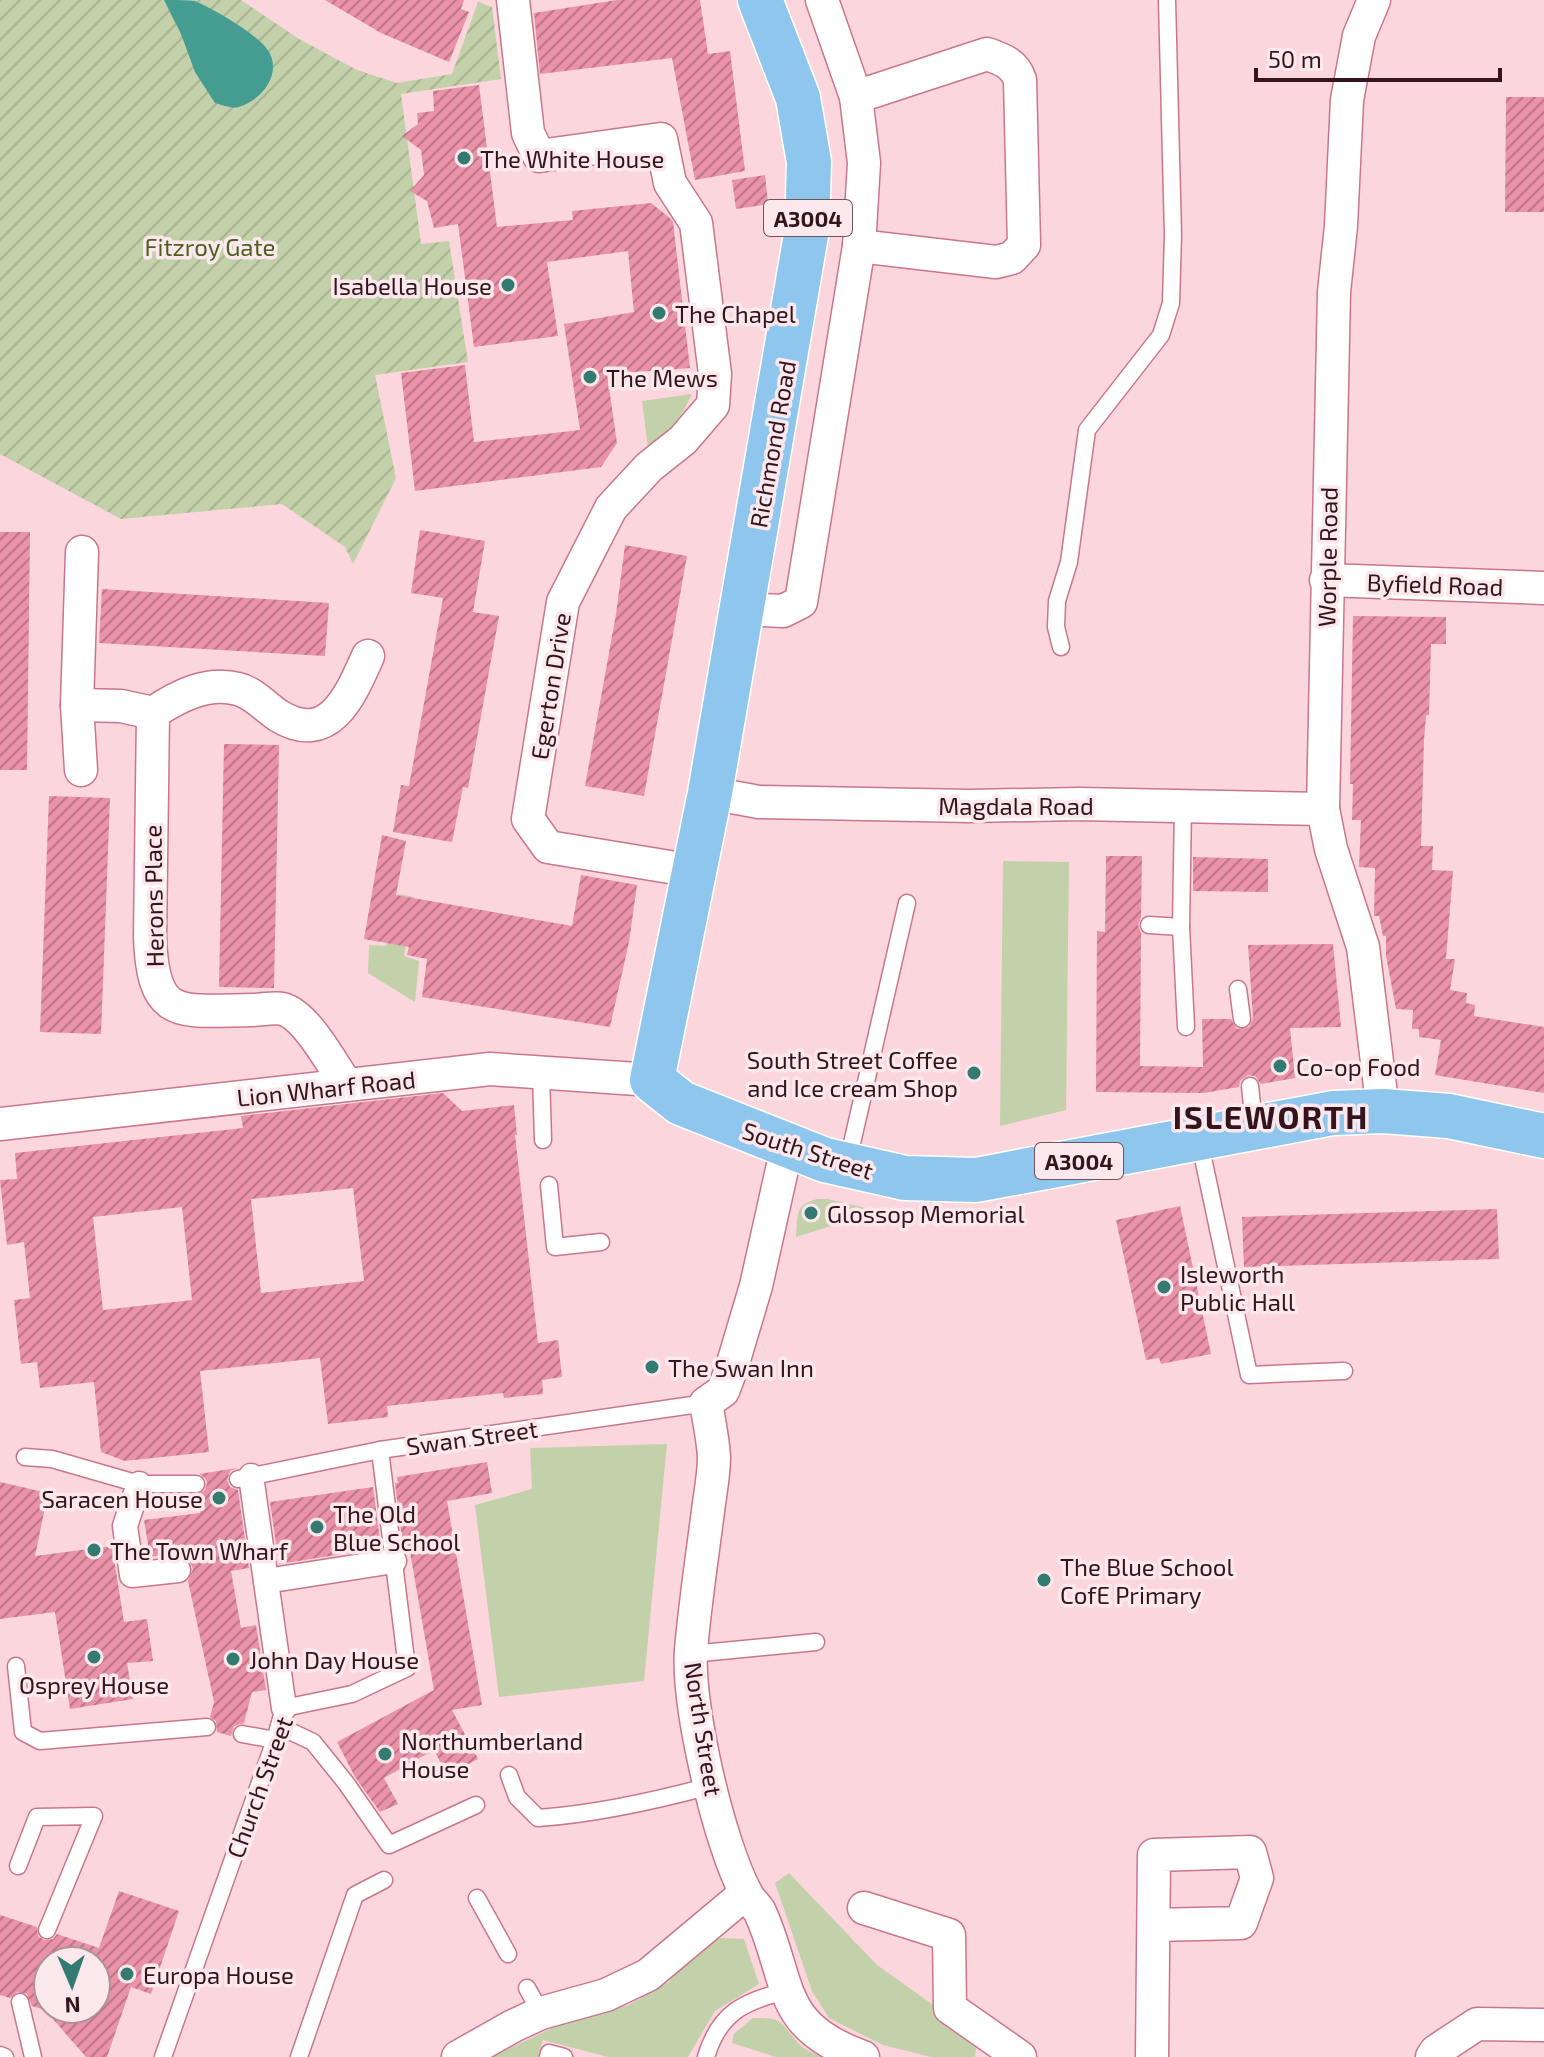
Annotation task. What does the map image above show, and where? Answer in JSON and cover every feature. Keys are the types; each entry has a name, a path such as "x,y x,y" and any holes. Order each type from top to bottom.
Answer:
{"main road":[{"name":"Richmond Road","path":"652,1080 710,793 807,229 809,162 798,98 760,0"},
{"name":"South Street","path":"652,1080 681,1103 787,1147 847,1167 905,1178 976,1180 1198,1137 1252,1106 1311,1116 1383,1111 1449,1116 1544,1136"}],"street":[{"name":"Egerton Drive","path":"513,0 528,133 539,156 661,139 670,183 696,223 715,374 713,405 683,440 649,467 611,508 563,602 528,819 548,847 694,871"},
{"path":"743,609 783,611 801,602 859,246 864,163 856,97 822,0"},
{"name":"Worple Road","path":"1374,0 1359,36 1347,100 1341,226 1334,292 1323,809 1331,849 1363,947 1383,1111"},
{"path":"856,97 987,54 1017,70 1020,80 1024,245 1012,258 996,262 859,246"},
{"path":"81,770 77,705 82,552"},
{"name":"Byfield Road","path":"1326,580 1544,588"},
{"path":"77,705 121,706 153,713 171,700 203,688 237,689 252,695 293,723 314,726 338,712 355,686 368,656"},
{"name":"Herons Place","path":"153,713 150,937 156,985 165,1001 181,1009 283,1009 302,1022 346,1084"},
{"name":"Magdala Road","path":"710,793 759,802 1323,809"},
{"name":"Lion Wharf Road","path":"0,1124 490,1069 652,1080"},
{"path":"706,1403 723,1391 728,1381 759,1268 787,1147"},
{"name":"North Street","path":"706,1403 714,1460 691,1654 695,1704 710,1786 746,1893 759,1910 786,1991 797,2012 811,2031 833,2045 863,2057"},
{"path":"244,1477 266,1581 279,1725"},
{"path":"139,1484 125,1526 132,1575 178,1570"},
{"path":"266,1581 394,1561"},
{"path":"458,2057 513,2026 534,2001 606,1995 648,1975 746,1893"},
{"path":"864,1908 949,1935 950,2008 1020,2057"},
{"path":"1152,2057 1154,1925"},
{"path":"1432,2057 1436,2051 1477,2024 1544,2025"}],"lane":[{"path":"1061,647 1056,627 1057,601 1069,562 1087,430 1161,335 1171,303 1173,235 1167,0"},
{"path":"1183,806 1181,927 1186,1027"},
{"path":"847,1167 907,903"},
{"path":"1149,925 1181,927"},
{"path":"1238,989 1242,1019"},
{"path":"541,1073 543,1140"},
{"path":"1198,1137 1249,1375 1344,1371"},
{"path":"549,1185 555,1247 601,1242"},
{"name":"Swan Street","path":"244,1477 380,1450 706,1403"},
{"name":"Church Street","path":"163,2057 279,1725 407,1668 380,1450"},
{"path":"25,1457 52,1459 139,1484 196,1484"},
{"path":"691,1654 816,1642"},
{"path":"16,1666 23,1732 40,1741 207,1727"},
{"path":"242,1734 279,1725 313,1742 389,1845 476,1805"},
{"path":"509,1775 517,1797 538,1818 568,1816 710,1786"},
{"path":"18,1866 37,1817 94,1816 47,1930"},
{"path":"299,2057 355,1895 384,1880"},
{"path":"477,1898 508,1954"},
{"path":"706,2057 722,2021 737,2008 786,1991"},
{"path":"20,2002 33,2057"},
{"path":"548,2057 549,2053 564,2057"}],"green space":[{"name":"Fitzroy Gate","path":"0,0 241,0 299,39 357,70 397,83 452,74 478,2 492,7 501,79 401,94 421,244 449,241 468,362 375,375 396,478 353,564 345,547 282,504 121,519 0,454"},
{"path":"692,394 674,425 648,448 642,401"},
{"path":"1003,861 1069,862 1066,1110 1000,1126"},
{"path":"398,894 414,897 404,956 419,961 415,1002 368,973 369,945 386,946"},
{"path":"817,1199 878,1211 796,1237 797,1217 801,1208"},
{"path":"667,1444 644,1681 499,1697 475,1505 532,1489 530,1448"},
{"path":"789,1873 877,1965 977,2036 975,2057 931,2057 883,2045 829,2018 812,1991 775,1883"},
{"path":"720,1938 744,1939 759,1984 715,2011 688,2057 608,2057 543,2040 538,2057 492,2057 554,2027 629,2005 670,1981 677,1968 695,1949"},
{"path":"753,2018 782,2023 802,2047 822,2057 776,2057 732,2043 734,2034"}],"shaded area":[{"path":"164,0 195,1 234,22 261,42 272,58 273,67 272,76 262,92 239,107 215,103 195,72"}],"building":[{"path":"325,0 464,0 461,9 469,12 449,62 381,33"},
{"path":"617,0 700,0 708,54 730,51 745,171 695,180 672,58 540,74 534,13"},
{"path":"479,85 497,227 573,220 572,211 651,203 673,222 690,368 607,374 617,443 601,467 415,491 401,373 465,365 474,442 580,430 564,324 634,312 628,251 547,262 558,336 474,347 458,224 434,228 427,201 410,191 424,175 421,150 402,136 418,124 417,113 434,111 433,91"},
{"path":"1506,97 1544,97 1544,212 1505,212"},
{"path":"765,175 768,204 736,209 732,180"},
{"path":"420,530 485,541 473,612 499,616 468,788 463,787 452,842 393,832 401,785 409,786 443,598 411,593"},
{"path":"0,532 30,532 27,770 0,770"},
{"path":"625,545 687,556 644,796 585,786 616,614"},
{"path":"102,589 329,603 325,656 99,643"},
{"path":"1353,616 1446,617 1446,644 1431,644 1421,846 1433,846 1432,870 1453,871 1446,959 1455,959 1450,990 1467,993 1466,1003 1475,1005 1474,1016 1544,1027 1544,1093 1435,1075 1441,1040 1419,1037 1419,1029 1412,1029 1413,1010 1396,1009 1386,956 1386,936 1383,936 1379,916 1374,916 1375,868 1359,867 1361,820 1352,820"},
{"path":"224,744 279,745 274,988 219,987"},
{"path":"49,796 110,798 101,1034 40,1032"},
{"path":"382,835 406,841 396,895 572,926 581,875 637,885 629,942 610,1027 422,997 427,959 407,955 409,947 364,939"},
{"path":"1106,856 1142,856 1141,917 1138,925 1141,933 1140,1066 1203,1067 1202,1019 1231,1019 1237,1029 1249,1027 1253,1018 1248,945 1333,944 1341,1027 1290,1028 1295,1078 1261,1084 1255,1076 1248,1075 1240,1081 1239,1087 1204,1093 1096,1092 1097,931 1105,932"},
{"path":"1193,857 1268,859 1268,892 1193,891"},
{"path":"443,1093 462,1111 514,1105 538,1343 558,1340 562,1377 542,1380 543,1394 504,1398 503,1393 387,1406 388,1417 328,1424 320,1358 200,1371 209,1452 125,1461 101,1452 94,1382 40,1388 37,1362 21,1364 14,1300 30,1298 24,1242 7,1245 0,1180 17,1179 15,1153 243,1128 241,1116","holes":["353,1188 364,1281 261,1293 251,1199","182,1207 192,1300 103,1310 93,1217"]},
{"name":"Isleworth Public Hall","path":"1180,1206 1211,1354 1161,1364 1159,1358 1146,1360 1116,1220"},
{"path":"1497,1209 1499,1259 1244,1267 1242,1217"},
{"path":"487,1462 492,1493 447,1501 482,1705 452,1710 478,1759 447,1775 434,1750 384,1778 398,1804 380,1812 355,1777 337,1742 434,1690 409,1546 403,1547 395,1483 398,1483 397,1477"},
{"name":"John Day House","path":"237,1468 230,1471 227,1480 230,1487 238,1490 249,1568 231,1571 241,1628 256,1625 266,1690 252,1692 244,1723 234,1726 231,1736 217,1732 216,1721 210,1717 214,1702 188,1581 193,1569 183,1552 150,1557 144,1520 200,1513 197,1495 205,1490 207,1483 199,1474"},
{"path":"0,1482 48,1493 35,1556 112,1546 124,1622 147,1619 153,1661 127,1663 133,1699 70,1709 55,1612 0,1619"},
{"name":"The Old Blue School","path":"373,1487 381,1548 279,1564 270,1502"},
{"name":"Europa House","path":"119,1891 179,1911 151,1994 131,1987 107,2057 86,2057 58,2025 112,2025 112,1945 100,1945"},
{"name":"Europa House","path":"0,1915 37,1927 38,1936 44,1940 53,1939 57,1934 90,1945 32,1945 32,2006 27,1994 17,1992 10,1998 0,1995"}],"place":[{"name":"The White House","path":"464,158"},
{"name":"Isabella House","path":"508,285"},
{"name":"The Chapel","path":"659,313"},
{"name":"The Mews","path":"590,377"},
{"name":"Co-op Food","path":"1280,1066"},
{"name":"South Street Coffee and Ice cream Shop","path":"974,1073"},
{"name":"Glossop Memorial","path":"811,1213"},
{"name":"Isleworth Public Hall","path":"1164,1287"},
{"name":"The Swan Inn","path":"652,1367"},
{"name":"Saracen House","path":"219,1498"},
{"name":"The Old Blue School","path":"317,1527"},
{"name":"The Town Wharf","path":"94,1550"},
{"name":"The Blue School CofE Primary","path":"1044,1580"},
{"name":"Osprey House","path":"94,1657"},
{"name":"John Day House","path":"233,1659"},
{"name":"Northumberland House","path":"385,1754"},
{"name":"Europa House","path":"127,1974"}],"district":[{"name":"ISLEWORTH","path":"1271,1116"}]}
